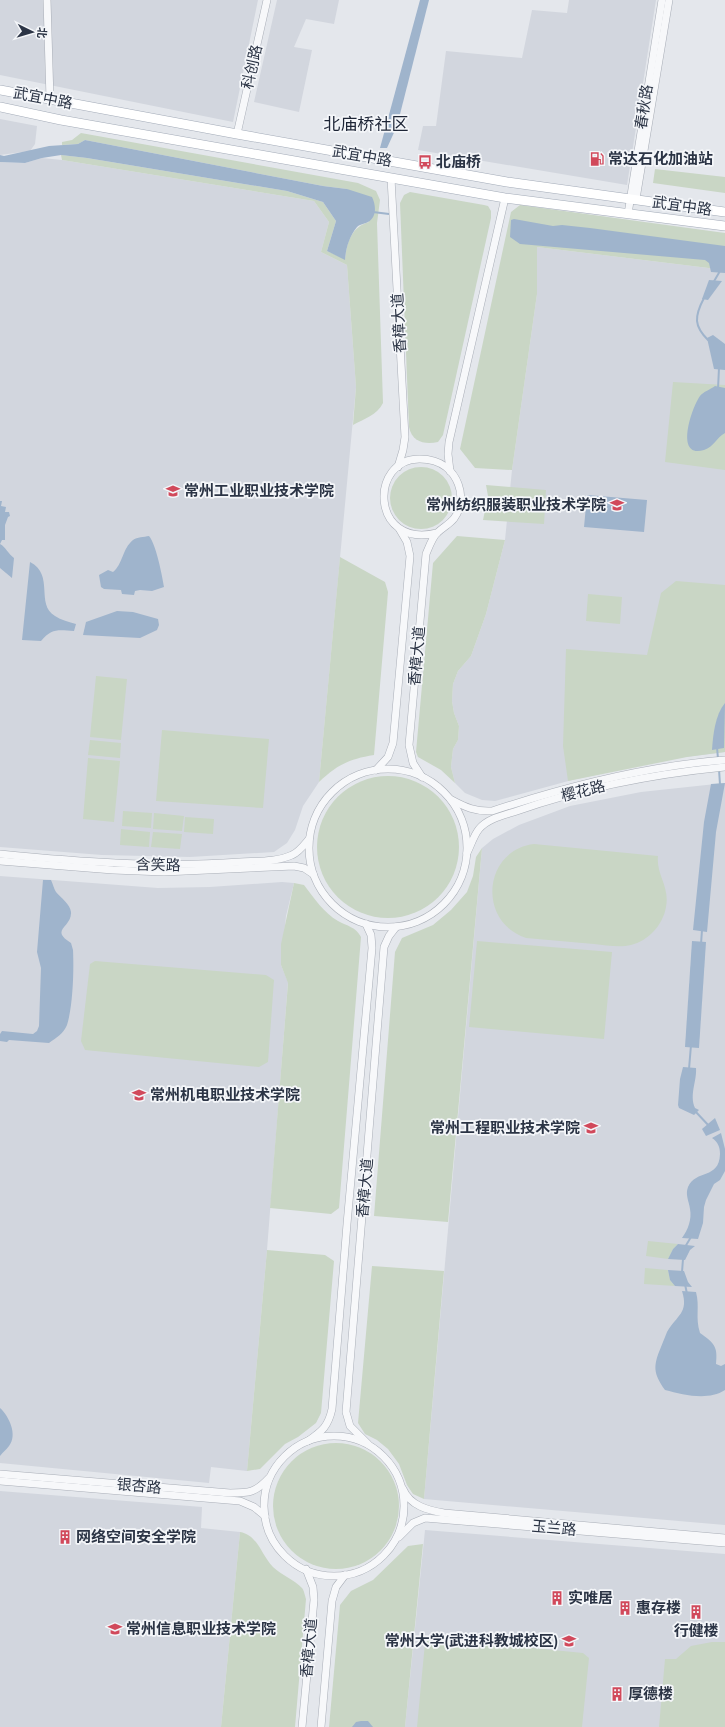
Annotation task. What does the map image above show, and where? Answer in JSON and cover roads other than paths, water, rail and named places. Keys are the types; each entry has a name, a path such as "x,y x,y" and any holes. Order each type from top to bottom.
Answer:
{"main road":[{"name":"武宜中路","path":"0,90 508,182 725,212"},
{"name":"武宜中路","path":"0,107 505,198 725,226"}],"street":[{"path":"47,0 50,99"},
{"name":"科创路","path":"237,134 267,0"},
{"name":"春秋路","path":"633,199 662,0"},
{"name":"春秋路","path":"628,214 633,199 669,0"},
{"name":"香樟大道","path":"391,178 405,437 398,467"},
{"path":"450,471 448,454 449,442 505,198"},
{"path":"416,459 429,459 441,463 450,471 457,481 460,493 460,506 451,522 437,533 425,536 412,535 400,530 391,520 385,509 383,495 386,482 393,471 403,463 416,459"},
{"name":"香樟大道","path":"376,770 388,757 393,743 410,556 407,542 400,530"},
{"name":"香樟大道","path":"423,778 413,763 408,745 426,554 437,533"},
{"name":"樱花路","path":"465,859 479,829 491,820 542,802 584,790 710,765 725,760"},
{"name":"樱花路","path":"448,798 470,809 481,812 492,811 583,783 635,772 710,765 725,767"},
{"path":"376,770 400,770 414,773 423,778 443,791 455,806 462,822 466,837 465,859 464,868 455,889 440,907 432,913 414,922 396,927 380,927 366,924 348,917 330,902 321,891 313,874 309,855 310,839 318,812 335,789 347,780 366,772 376,770"},
{"name":"含笑路","path":"0,854 98,863 205,865 278,859 292,855 302,848 310,839"},
{"name":"含笑路","path":"0,861 113,870 164,872 294,866 304,868 313,874"},
{"name":"香樟大道","path":"308,1441 323,1431 330,1420 332,1409 372,948 371,935 366,924"},
{"name":"香樟大道","path":"368,1444 350,1426 346,1412 384,947 389,936 396,927"},
{"path":"339,1435 353,1438 368,1444 381,1453 392,1466 399,1480 403,1495 404,1510 402,1522 393,1543 382,1556 369,1567 345,1575 323,1575 306,1570 294,1564 281,1551 270,1534 265,1516 265,1495 271,1475 293,1449 308,1441 324,1436 339,1435"},
{"name":"银杏路","path":"0,1474 230,1493 245,1493 259,1489 271,1475"},
{"name":"玉兰路","path":"399,1480 405,1494 416,1504 428,1510 725,1538"},
{"name":"银杏路","path":"0,1481 240,1501 254,1507 265,1516"},
{"name":"玉兰路","path":"393,1543 413,1523 426,1518 725,1543"},
{"name":"香樟大道","path":"302,1727 314,1600 313,1587 306,1570"},
{"name":"香樟大道","path":"321,1727 332,1601 336,1587 345,1575"}],"water":[{"path":"420,0 429,0 397,126 387,148 380,148"},
{"path":"85,140 323,186 347,189 372,197 375,211 371,220 358,226 354,231 348,243 345,260 327,251 336,221 323,202 287,191 61,155 25,163 0,162 0,155 4,156 49,146 78,144"},
{"path":"514,219 553,226 562,225 590,228 725,246 725,273 711,272 709,263 705,260 520,244 510,237 511,220"},
{"path":"709,280 722,281 708,300 702,299"},
{"path":"713,335 725,344 725,370 714,369 707,338"},
{"path":"715,386 725,388 725,433 707,449 695,451 690,447 687,440 693,410 700,396"},
{"path":"587,495 647,500 644,532 584,527"},
{"path":"0,501 2,501 1,506 6,507 5,512 9,512 10,516 8,517 5,525 5,540 2,540 0,544"},
{"path":"149,536 156,552 164,587 152,591 135,591 134,595 122,594 121,590 104,589 101,587 99,575 108,570 113,572 116,569 129,544 133,540"},
{"path":"0,544 14,558 12,578 0,568"},
{"path":"30,562 42,574 46,604 49,611 60,619 76,624 74,631 64,630 52,632 41,641 22,640"},
{"path":"117,611 133,612 158,619 159,625 157,630 140,638 83,635 86,622"},
{"path":"725,703 724,748 712,750 717,719"},
{"path":"725,783 716,832 707,932 693,930 704,822 711,784"},
{"path":"43,880 51,880 56,892 67,904 71,912 68,922 62,931 65,938 71,943 73,950 73,988 71,1008 67,1025 62,1033 49,1043 9,1040 7,1042 0,1041 0,1034 2,1031 33,1034 37,1031 39,1026 41,968 37,952"},
{"path":"692,941 706,942 699,1048 685,1047"},
{"path":"683,1067 696,1068 693,1103 695,1108 699,1110 694,1115 679,1108 678,1105 680,1079"},
{"path":"715,1118 720,1130 706,1136 702,1129"},
{"path":"721,1133 725,1149 725,1171 720,1180 714,1184 706,1200 703,1223 698,1239 682,1238 688,1228 690,1220 690,1209 687,1195 688,1187 696,1178 716,1168 719,1162 720,1151 717,1143 712,1138"},
{"path":"678,1244 695,1246 690,1250 685,1260 668,1259 673,1249"},
{"path":"668,1270 684,1271 688,1282 692,1287 675,1286 670,1280"},
{"path":"682,1291 696,1292 700,1333 712,1342 716,1349 716,1364 721,1366 725,1364 725,1390 718,1393 696,1396 665,1390 656,1374 658,1354 667,1332 683,1309 684,1298"},
{"path":"0,1408 9,1421 13,1437 12,1442 0,1456"},
{"path":"368,1721 373,1727 352,1727 356,1722"}],"waterway":[{"path":"373,212 389,214"},
{"path":"713,283 720,271"},
{"path":"704,298 698,311 697,321 700,330 708,340"},
{"path":"718,389 719,368"},
{"path":"717,747 718,759"},
{"path":"719,769 720,785"},
{"path":"701,944 702,930"},
{"path":"689,1069 691,1045"},
{"path":"695,1111 710,1127"},
{"path":"685,1247 691,1237"},
{"path":"682,1272 683,1259"},
{"path":"685,1284 687,1294"}],"place":[{"name":"常达石化加油站","path":"597,159"},
{"name":"北庙桥","path":"425,162"},
{"name":"常州工业职业技术学院","path":"173,491"},
{"name":"常州纺织服装职业技术学院","path":"617,505"},
{"name":"常州机电职业技术学院","path":"139,1095"},
{"name":"常州工程职业技术学院","path":"591,1128"},
{"name":"网络空间安全学院","path":"65,1537"},
{"name":"实唯居","path":"557,1598"},
{"name":"惠存楼","path":"625,1608"},
{"name":"行健楼","path":"696,1612"},
{"name":"常州信息职业技术学院","path":"115,1629"},
{"name":"常州大学(武进科教城校区)","path":"569,1641"},
{"name":"厚德楼","path":"617,1694"}],"district":[{"name":"北庙桥社区","path":"366,124"}]}
